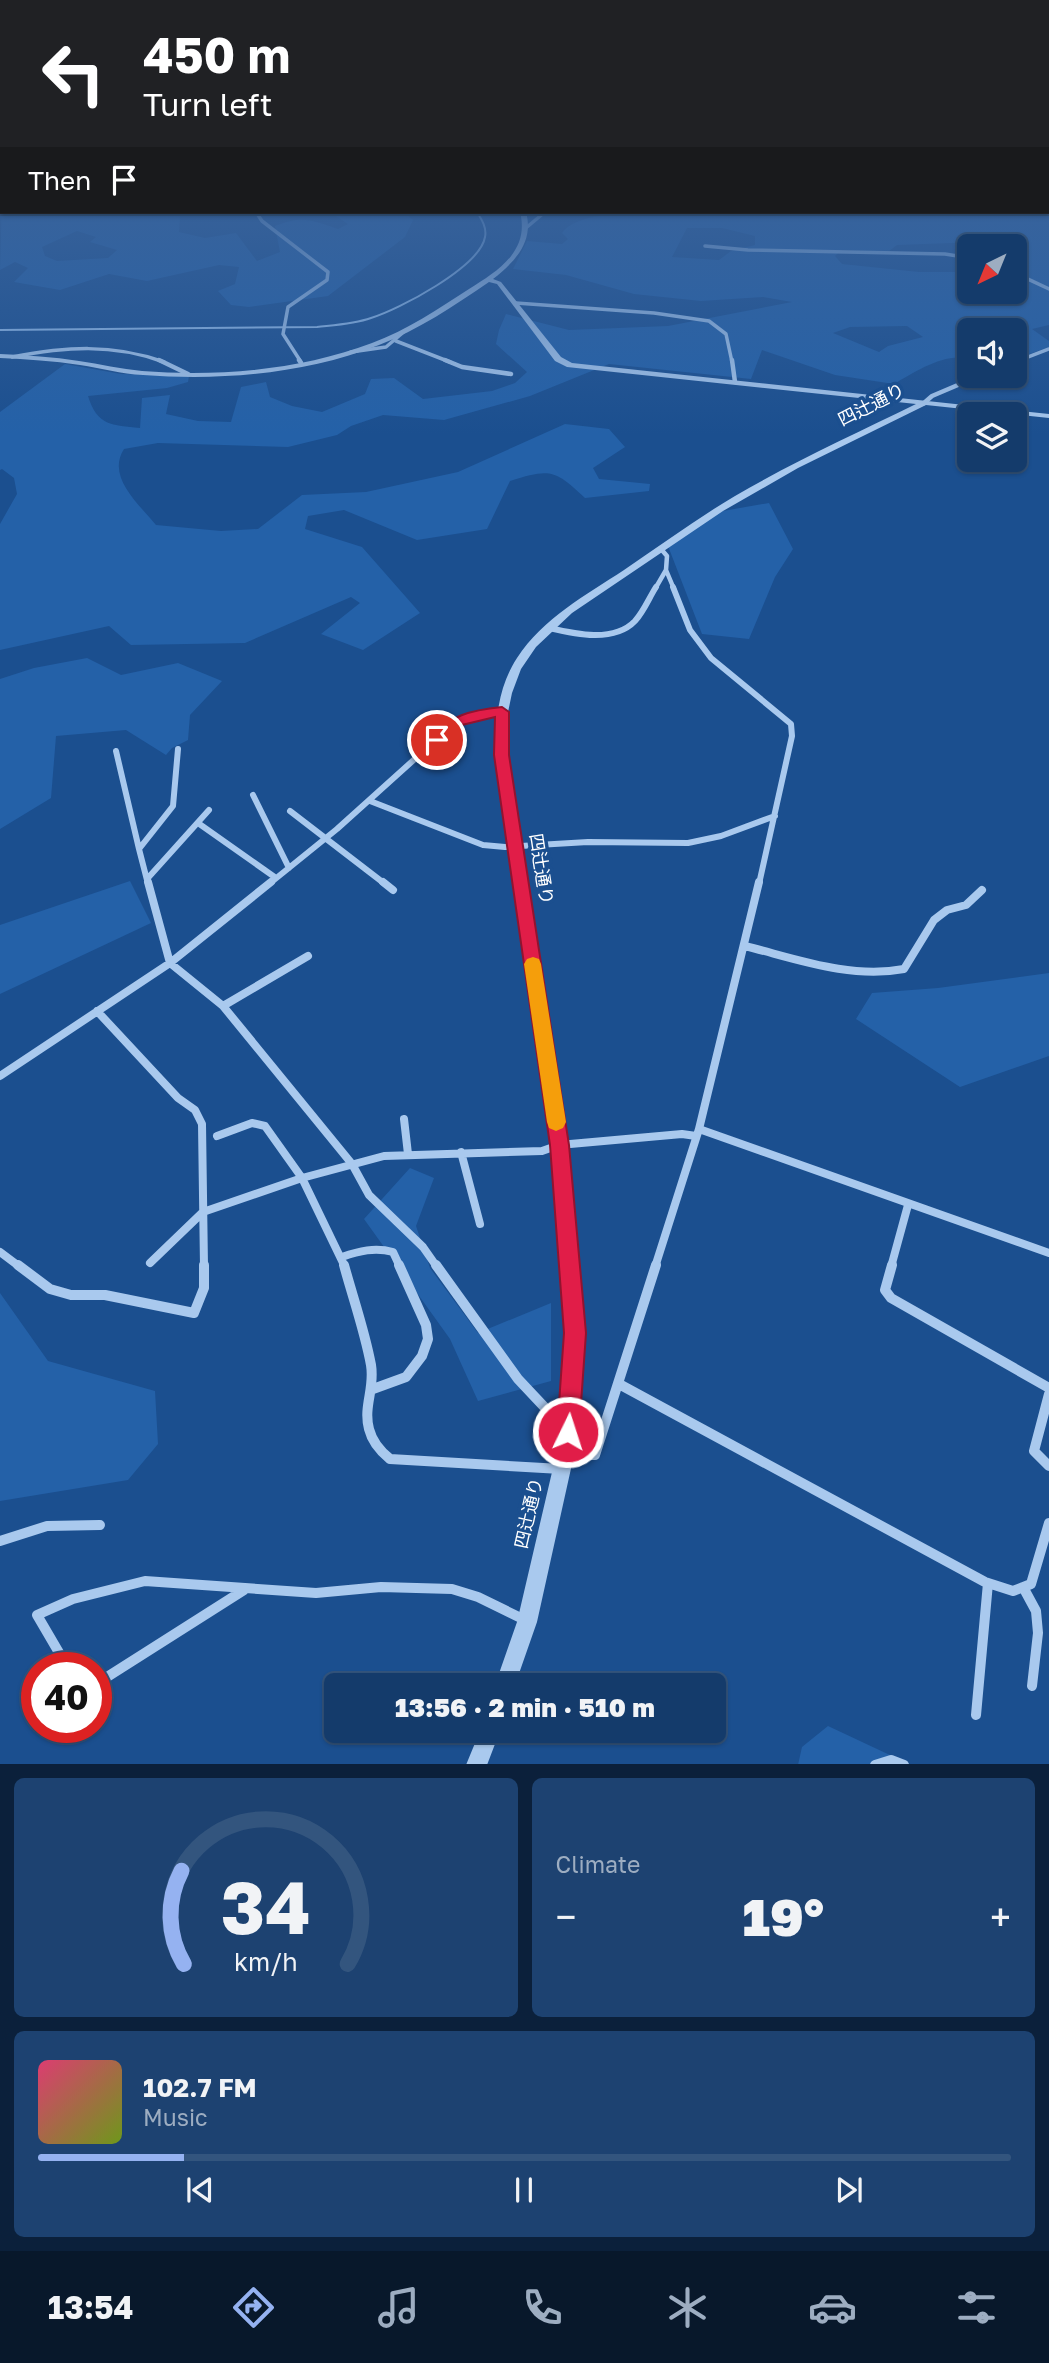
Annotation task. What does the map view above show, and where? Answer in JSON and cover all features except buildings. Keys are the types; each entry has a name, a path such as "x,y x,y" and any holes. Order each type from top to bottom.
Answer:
{"street":[{"path":"301,363 283,334 288,307 327,280 328,272 325,269"},
{"path":"349,352 406,330 488,279 498,269"},
{"path":"488,279 499,283 558,359 570,365 924,403 932,396 957,385"},
{"path":"1027,279 1049,289"},
{"path":"516,303 654,313 709,321 726,334 735,382"},
{"path":"0,356 51,358 140,372 241,372 375,349 396,341 406,330"},
{"path":"396,341 462,367 511,374"},
{"path":"11,357 75,346 99,345 124,349 188,374"},
{"path":"1027,357 1049,349"},
{"name":"四辻通り","path":"509,1673 527,1622 563,1462 568,1432 575,1333 559,1145 502,755 502,712 522,658 549,628 661,549 755,488 924,403 1049,416"},
{"path":"217,1136 251,1124 265,1126 302,1178 342,1257 371,1365 373,1389 365,1408 369,1431 379,1450 390,1459 563,1462 595,1455 697,1132 745,946 792,736 791,724 770,704 740,684 711,659 690,631 666,570 667,556 661,549"},
{"path":"549,628 569,633 600,634 626,628 640,614 666,570"},
{"path":"0,1076 170,963 370,801 457,721 477,714 502,712"},
{"path":"139,849 173,806 178,749"},
{"path":"116,751 170,963 223,1006 352,1164 369,1195 423,1247 518,1379 568,1432"},
{"path":"253,795 289,868"},
{"path":"370,801 483,845 500,848 594,841 689,843 718,838 775,816"},
{"path":"147,879 209,810"},
{"path":"290,811 393,890"},
{"path":"198,823 276,878"},
{"path":"745,946 859,972 891,973 904,969 934,920 947,910 966,905 982,890"},
{"path":"223,1006 308,956"},
{"path":"0,1252 50,1289 71,1296 105,1295 194,1313 204,1288 202,1124 195,1110 178,1097 97,1011"},
{"path":"404,1119 408,1154"},
{"path":"150,1263 203,1212 302,1178 384,1156 542,1151 559,1145 697,1132 1049,1253"},
{"path":"461,1152 480,1224"},
{"path":"908,1205 885,1290 891,1298 1049,1388"},
{"path":"342,1257 366,1249 382,1248 393,1252 426,1325 428,1339 422,1356 405,1377 373,1389"},
{"path":"619,1384 988,1583 1013,1591 1031,1584 1049,1523"},
{"path":"1049,1394 1034,1451 1049,1466"},
{"path":"0,1541 47,1526 100,1525"},
{"path":"59,1652 37,1615 73,1599 145,1581 316,1593 381,1587 452,1589 478,1597 527,1622"},
{"path":"976,1715 988,1583"},
{"path":"1023,1587 1036,1612 1038,1633 1032,1686"},
{"path":"112,1674 245,1589"},
{"path":"475,1764 485,1743"},
{"path":"878,1764 891,1760 901,1764"}],"shaded area":[{"path":"27,269 200,269 147,281 109,274 60,290 14,282"},
{"path":"238,269 363,269 328,296 249,307 231,305 218,291 235,284"},
{"path":"516,269 893,269 957,272 957,304 1027,304 1027,269 1049,269 1049,325 1032,329 1049,341 1049,347 1027,355 1027,318 957,318 957,358 940,361 894,384 835,375 762,350 751,379 609,364 530,396 444,420 383,415 351,426 337,435 288,447 158,443 124,449 119,470 122,480 156,525 221,531 258,529 302,495 366,492 458,472 565,424 609,429 625,447 593,468 599,479 650,484 649,491 585,498 559,477 544,473 535,474 510,481 487,529 417,540 344,510 308,516 305,529 362,547 420,613 363,650 321,634 360,603 351,597 245,643 131,645 109,626 0,650 0,524 17,494 14,478 0,470 0,412 65,364 121,374 189,376 188,382 167,388 88,396 96,413 107,422 140,428 142,398 170,395 166,414 198,421 231,422 241,387 266,382 270,397 292,406 322,412 365,394 371,379 394,378 423,399 492,391 515,383 527,372 496,344 506,314 569,330 668,326 792,302 763,297 701,301 634,294 566,275","holes":["907,326 923,337 888,346 879,352 833,333 850,327"]},
{"path":"769,503 793,549 775,577 749,639 702,634 668,546 717,512"},
{"path":"87,658 121,675 178,663 222,681 190,715 188,740 172,748 166,755 126,730 56,736 51,798 0,829 0,679 34,668"},
{"path":"130,881 151,923 0,994 0,925"},
{"path":"1049,973 1049,1056 960,1087 856,1019 872,993 938,988"},
{"path":"410,1168 434,1178 416,1226 430,1268 478,1333 551,1303 551,1381 478,1401 450,1339 364,1219"},
{"path":"0,1293 48,1361 155,1391 158,1444 128,1480 0,1501"},
{"path":"828,1726 909,1764 798,1764 802,1747"}],"waterway":[{"path":"0,330 317,327 344,324 365,320 418,297 459,269"}],"slow traffic":[{"path":"533,964 556,1122"}],"route":[{"path":"437,740 457,721 477,714 502,712 502,755 559,1145 575,1333 568,1432"}]}
